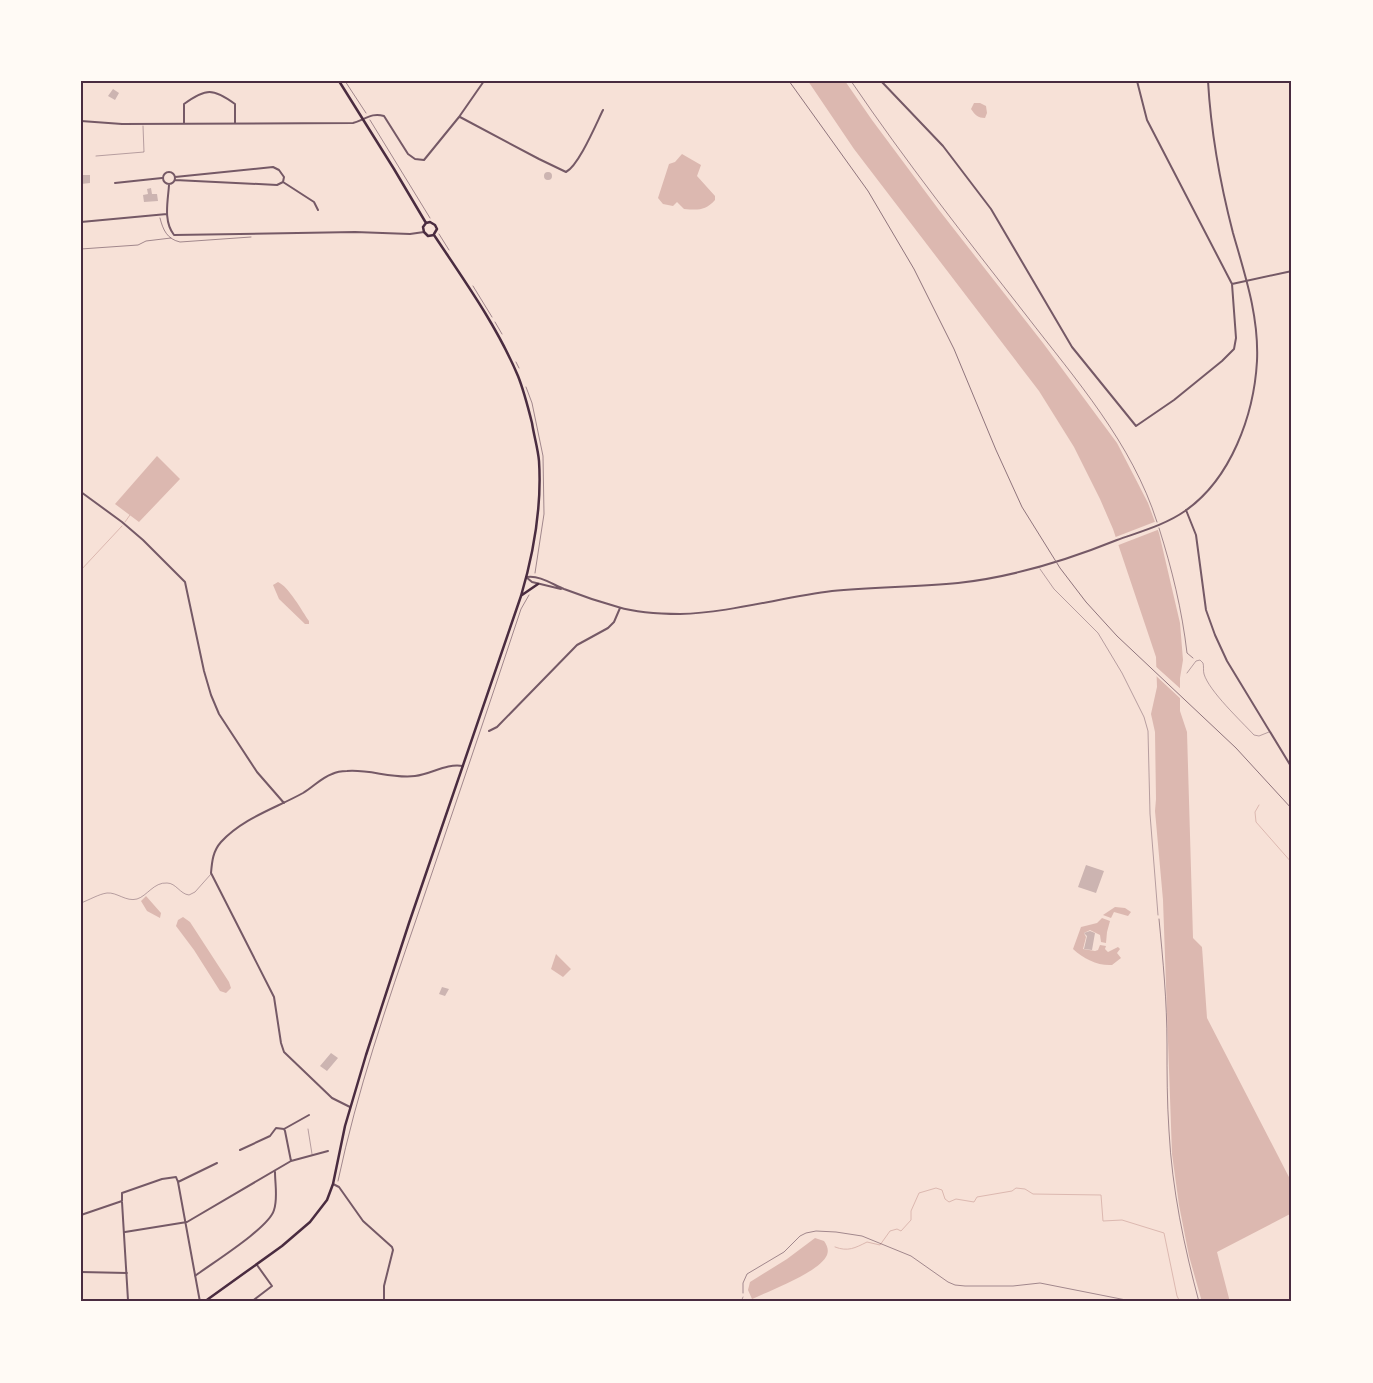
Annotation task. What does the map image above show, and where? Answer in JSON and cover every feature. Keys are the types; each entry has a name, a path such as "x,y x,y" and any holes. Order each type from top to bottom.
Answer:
{"main road":[{"path":"338,81 426,223"},
{"path":"426,223 423,227 424,232 428,236 434,235"},
{"path":"426,223 435,224 437,229 434,235"},
{"path":"204,1302 257,1265 310,1222 327,1200 335,1185 350,1107 409,923 521,596 534,548 539,515 539,459 528,407 519,378 482,309 434,235"},
{"path":"521,596 538,584"}],"street":[{"path":"81,121 143,124 353,123 377,114 384,116 408,154 415,159 424,160 484,81"},
{"path":"881,81 944,146 991,209 1072,347 1136,426 1174,400 1222,361 1234,349 1236,338 1232,284 1147,120 1137,81"},
{"path":"526,577 534,576 566,590 620,608 663,614 693,614 832,591 958,583 999,576 1068,559 1162,523 1186,510 1206,491 1225,466 1240,436 1249,410 1256,375 1257,340 1253,305 1217,162 1208,81"},
{"path":"184,124 184,104 199,93 219,92 235,104 235,124"},
{"path":"459,116 566,172 580,153 603,110"},
{"path":"175,179 273,167 282,173 283,182"},
{"path":"162,178 165,173 173,173 175,179 173,184 169,185"},
{"path":"115,183 162,178"},
{"path":"162,178 164,183 169,185"},
{"path":"175,179 277,185 283,182"},
{"path":"283,182 314,202 318,210"},
{"path":"169,185 167,214 169,229 174,235 424,232"},
{"path":"81,222 167,214"},
{"path":"1232,284 1292,271"},
{"path":"81,492 143,540 184,582 211,695 220,714 257,772 284,803"},
{"path":"1186,510 1196,535 1206,610 1215,635 1269,732 1292,768"},
{"path":"526,577 538,584 566,590"},
{"path":"489,731 497,727 577,645 608,628 616,618 620,608"},
{"path":"350,1107 332,1098 284,1052 274,997 211,873 213,856 225,838 240,825 284,803 333,774 347,771 396,777 415,776 431,773 448,766 463,766"},
{"path":"240,1150 270,1136 276,1128 284,1129 308,1115"},
{"path":"284,1129 291,1161"},
{"path":"125,1232 184,1222 291,1161 328,1151"},
{"path":"178,1182 217,1163"},
{"path":"195,1276 271,1218 276,1202 275,1171"},
{"path":"135,1301 128,1300 122,1193 162,1179 176,1177 200,1302"},
{"path":"335,1185 363,1221 393,1250 384,1286 384,1302"},
{"path":"81,1215 122,1201"},
{"path":"251,1302 272,1286 257,1265"},
{"path":"81,1272 127,1273"}],"lane":[{"path":"96,156 144,152 143,124"},
{"path":"1040,567 1054,589 1098,633 1122,673 1144,717 1148,731 1150,814 1158,915"},
{"path":"1187,673 1196,661 1203,662 1204,674 1209,684 1254,735 1259,736 1269,732"},
{"path":"81,903 107,893 134,900 140,898 158,884 165,882 172,884 182,893 189,895 195,892 211,873"},
{"path":"308,1129 312,1154"},
{"path":"741,1302 743,1297"}],"path":[{"path":"345,81 427,215 423,218"},
{"path":"851,81 886,132 1096,406 1124,450 1150,499 1171,564 1184,629 1186,653 1196,661"},
{"path":"159,214 166,233 171,238 180,242 250,237"},
{"path":"81,249 138,245 146,241 171,238"},
{"path":"440,238 451,254"},
{"path":"472,285 505,341"},
{"path":"514,358 521,375"},
{"path":"525,384 532,403 543,456 544,506 534,576"},
{"path":"335,1185 355,1108 376,1041 484,717 521,609 531,588"},
{"path":"1158,915 1163,956 1167,1033 1166,1074 1175,1192 1185,1249 1199,1302"},
{"path":"743,1297 743,1283 747,1274 784,1252 806,1233 836,1232 862,1236 911,1256 948,1282 956,1285 1013,1286 1040,1282 1136,1302"}],"shaded area":[{"path":"808,81 845,81 939,210 1043,343 1117,443 1148,503 1159,533 1180,623 1183,660 1180,678 1180,711 1187,732 1193,938 1202,947 1207,1018 1292,1183 1292,1213 1217,1252 1230,1302 1202,1302 1189,1256 1179,1205 1172,1154 1163,900 1155,811 1155,732 1151,714 1157,687 1156,657 1113,529 1074,447 1039,391 854,149"},
{"path":"974,103 986,106 987,113 985,118 979,117 972,111"},
{"path":"682,154 701,165 697,176 715,196 715,200 704,208 684,209 677,202 673,206 663,204 658,198 669,164 675,162"},
{"path":"157,456 180,479 139,522 115,504"},
{"path":"278,582 291,594 309,621 309,624 305,624 279,599 273,585"},
{"path":"146,896 161,913 160,918 147,911 141,901"},
{"path":"1115,907 1125,908 1131,912 1128,916 1114,912 1111,918 1103,915"},
{"path":"183,917 190,922 229,982 231,988 226,993 220,991 176,926 178,920"},
{"path":"1102,918 1110,921 1106,943 1101,942 1100,935 1090,930 1084,933 1086,937 1083,949 1095,951 1098,950 1100,945 1106,946 1105,949 1108,952 1118,947 1120,949 1117,953 1121,958 1112,965 1091,961 1073,949 1081,927 1097,923"},
{"path":"556,954 571,969 563,977 551,969"},
{"path":"815,1238 824,1241 828,1251 827,1255 815,1268 752,1299 748,1290 750,1282 787,1259"}],"pier":[{"path":"1157,521 1160,529 1116,546 1113,538"},
{"path":"1153,664 1183,691 1183,701 1154,674"}],"building":[{"path":"113,89 119,93 115,100 108,96"},
{"path":"548,172 552,176 548,180 544,176"},
{"path":"81,175 90,175 90,183 81,184"},
{"path":"151,188 152,194 157,194 158,201 144,202 143,195 148,194 147,189"},
{"path":"1086,865 1104,871 1096,893 1078,887"},
{"path":"1090,931 1095,933 1092,950 1084,949 1087,936 1084,933"},
{"path":"442,987 449,989 445,996 439,994"},
{"path":"331,1053 338,1058 327,1071 320,1066"}],"waterway":[{"path":"125,522 130,515"},
{"path":"81,570 122,526"},
{"path":"1259,805 1255,812 1256,822 1292,863"},
{"path":"835,1247 851,1249 867,1242 880,1245 890,1231 897,1229 901,1231 911,1220 911,1211 919,1193 936,1188 942,1190 945,1199 949,1202 956,1199 974,1202 977,1197 1012,1191 1016,1188 1025,1189 1033,1194 1101,1195 1103,1221 1122,1220 1164,1233 1177,1296 1180,1302"}],"railway":[{"path":"789,81 868,191 914,269 954,349 1022,507 1060,568 1086,602 1117,636 1236,748 1292,809"}]}
